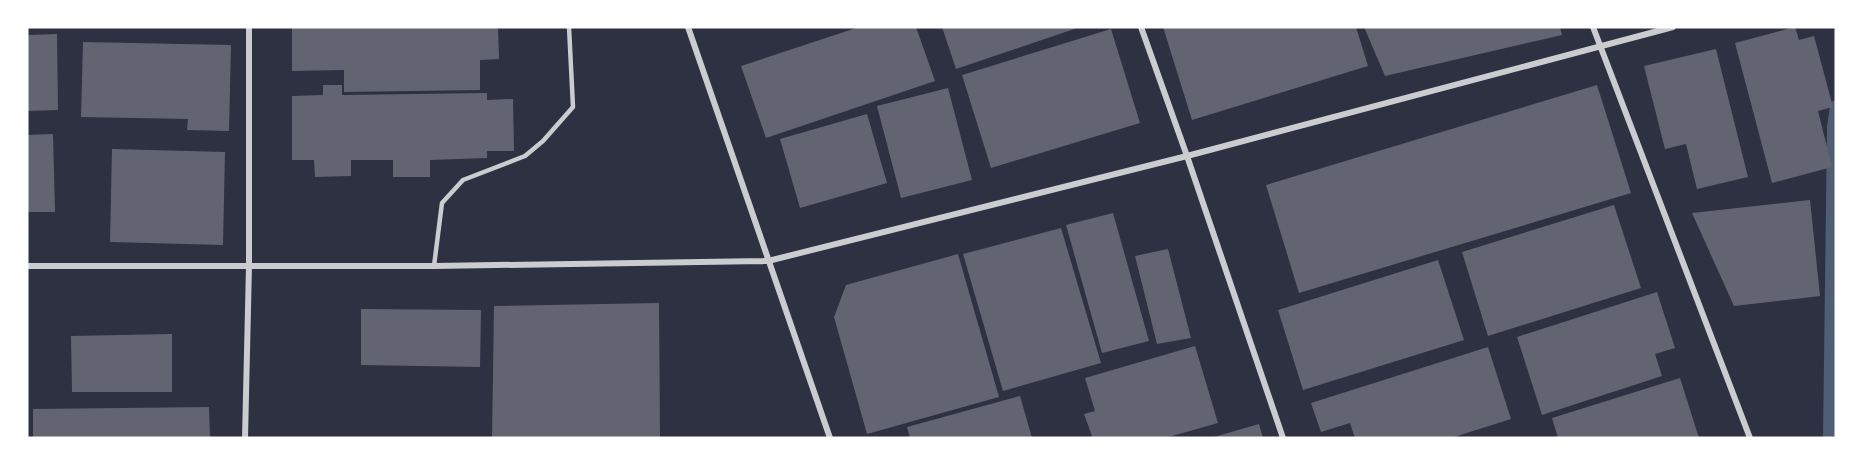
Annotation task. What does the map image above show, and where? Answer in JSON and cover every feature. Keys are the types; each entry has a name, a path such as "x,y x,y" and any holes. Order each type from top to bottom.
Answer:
{"street":[{"path":"245,438 249,266 249,27"},
{"path":"688,27 830,438"},
{"path":"1141,27 1283,438"},
{"path":"1593,27 1750,438"},
{"path":"27,266 434,266 768,261 1187,156 1673,27"}],"lane":[{"path":"434,266 442,203 463,180 525,156 543,141 573,107 569,27"}],"building":[{"path":"292,27 498,27 499,59 480,60 480,90 344,92 344,70 292,71"},
{"path":"859,27 916,27 935,81 766,138 741,66"},
{"path":"942,27 1080,27 956,69"},
{"path":"1163,27 1356,27 1368,66 1192,120"},
{"path":"1364,27 1560,27 1562,35 1385,76"},
{"path":"1795,27 1799,40 1814,36 1833,107 1818,111 1832,167 1772,183 1735,43"},
{"path":"1111,29 1140,123 991,168 962,75"},
{"path":"57,34 58,110 27,111 27,35"},
{"path":"83,42 231,45 229,131 187,130 188,119 81,117"},
{"path":"1716,49 1748,177 1697,189 1686,144 1665,149 1644,66"},
{"path":"323,85 342,85 342,95 487,93 487,100 513,99 514,151 487,151 487,158 430,160 430,177 393,177 393,160 351,160 351,176 315,177 314,160 292,160 292,96 323,95"},
{"path":"1597,85 1631,193 1299,293 1266,185"},
{"path":"948,88 972,180 901,198 877,106"},
{"path":"867,114 887,183 800,208 780,139"},
{"path":"53,134 55,212 27,212 27,135"},
{"path":"112,149 225,152 223,245 110,242"},
{"path":"1810,200 1820,296 1734,306 1692,213"},
{"path":"1614,205 1641,288 1488,336 1462,252"},
{"path":"1113,213 1149,341 1102,353 1066,225"},
{"path":"1061,228 1101,363 1003,391 963,254"},
{"path":"1168,249 1191,338 1157,344 1135,256"},
{"path":"958,254 999,397 867,434 834,317 846,285"},
{"path":"1438,260 1464,340 1303,390 1278,310"},
{"path":"1657,292 1675,348 1655,354 1662,376 1542,415 1517,337"},
{"path":"659,303 660,438 492,438 494,306"},
{"path":"361,309 481,310 480,367 361,365"},
{"path":"172,334 172,392 72,392 71,336"},
{"path":"1195,346 1218,423 1165,438 1087,438 1092,436 1084,414 1095,411 1085,378"},
{"path":"1488,347 1511,419 1451,438 1355,438 1350,423 1321,432 1311,403"},
{"path":"1680,378 1699,438 1558,438 1552,418"},
{"path":"1020,396 1032,438 910,438 907,427"},
{"path":"209,407 210,438 33,438 33,409"},
{"path":"1259,424 1263,438 1214,438 1214,437"}],"waterway":[{"path":"1829,438 1833,127 1836,106"}]}
